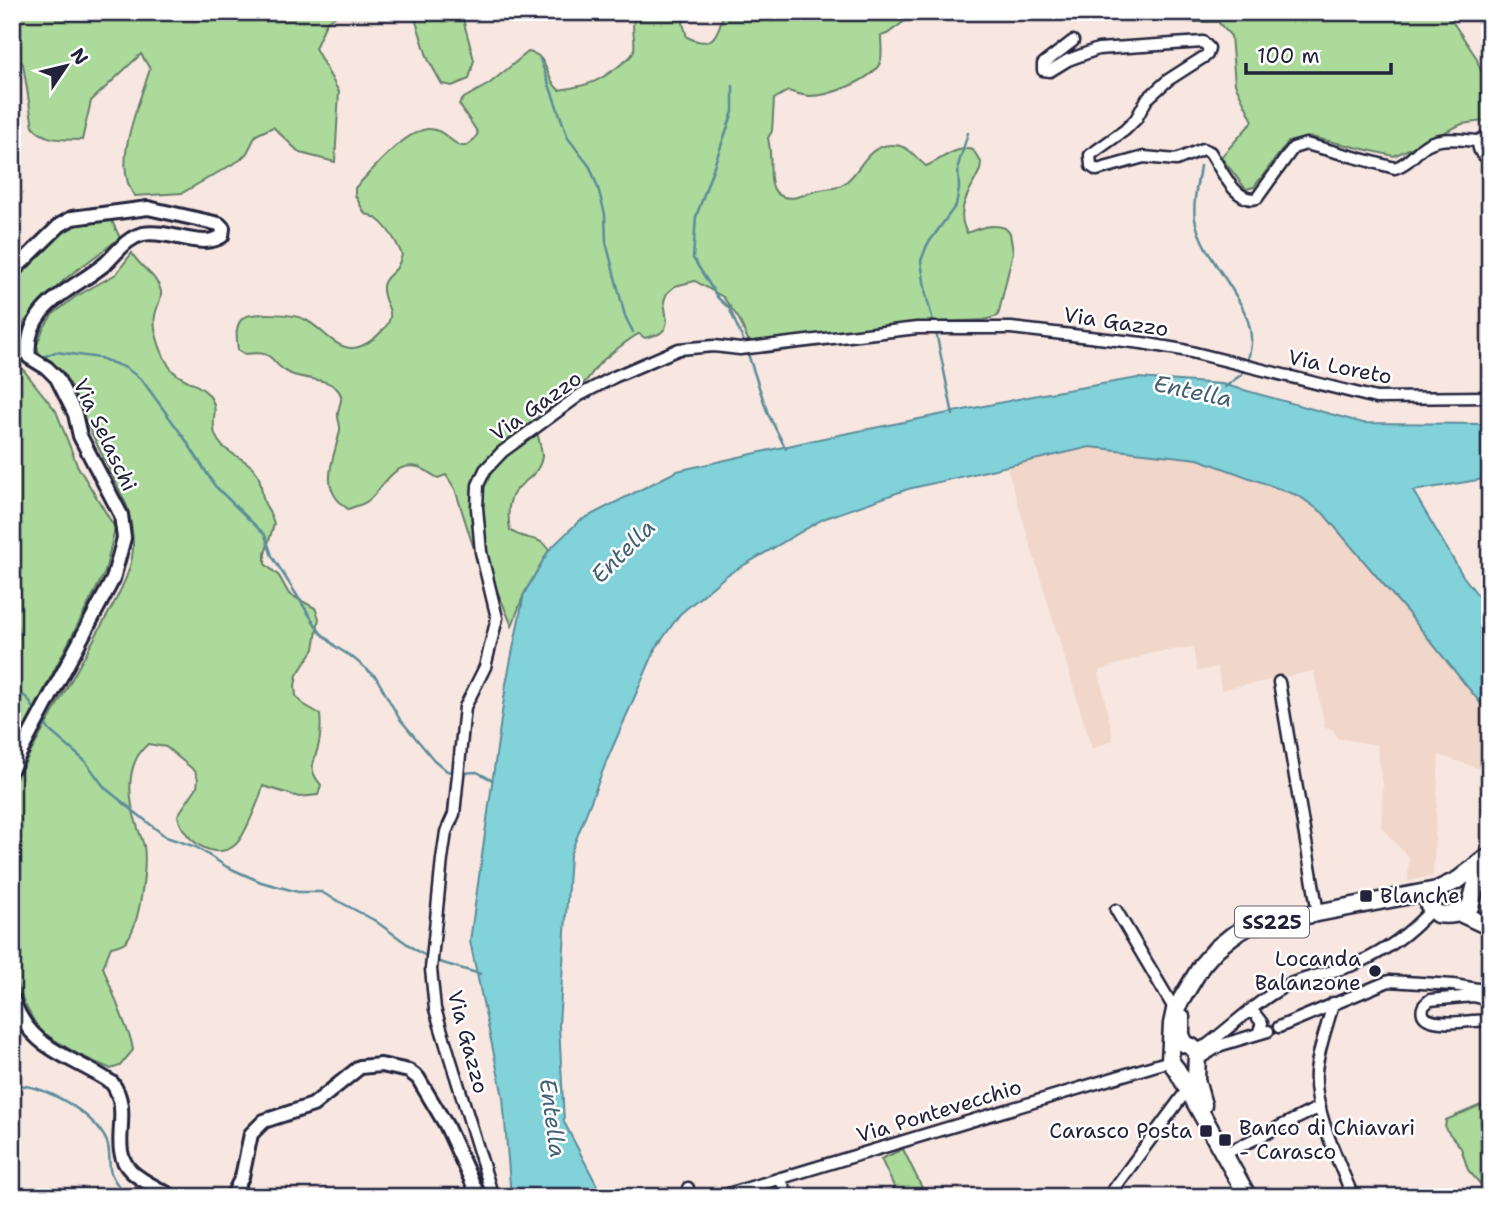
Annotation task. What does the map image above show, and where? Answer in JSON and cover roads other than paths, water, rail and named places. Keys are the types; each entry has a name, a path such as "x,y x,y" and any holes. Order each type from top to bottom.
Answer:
{"main road":[{"name":"SS225","path":"1432,901 1437,914 1448,916 1460,914 1470,907 1483,865 1490,856"},
{"name":"SS225","path":"1214,1135 1172,1024 1175,1010 1184,994 1216,948 1249,926 1398,895 1432,901 1490,856"},
{"path":"1458,880 1468,885 1490,917"},
{"path":"1460,914 1490,927"},
{"name":"SS225","path":"1184,994 1180,1025 1187,1090 1248,1197"}],"street":[{"path":"1073,41 1043,64 1043,70 1050,71 1068,60 1098,49 1203,42 1209,48 1207,55 1168,80 1147,99 1136,119 1125,130 1090,155 1091,166 1097,170 1144,157 1175,160 1203,149 1210,152 1237,192 1243,198 1251,200 1257,198 1293,148 1306,144 1395,169 1434,141 1478,141 1490,135"},
{"path":"1478,141 1478,148 1484,157 1490,158"},
{"name":"Via Selaschi","path":"12,272 60,225 72,218 148,208 219,223 223,228 222,236 210,241 169,233 139,235 126,242 98,269 62,291 34,323 27,341 29,356 57,378 75,414 80,436 121,515 124,538 113,579 12,768"},
{"name":"Via Gazzo","path":"493,1197 435,1009 431,969 442,859 446,832 454,814 465,707 485,667 497,618 481,552 477,508 478,485 485,470 502,452 580,395 664,354 691,348 752,348 917,328 1010,328 1142,342 1266,371"},
{"name":"Via Loreto","path":"1266,371 1376,398 1490,397"},
{"path":"1279,682 1318,913"},
{"path":"1184,1057 1207,1045 1289,985 1357,963 1381,952 1408,932 1432,901"},
{"path":"1116,910 1175,1010"},
{"path":"1279,1027 1389,981 1453,985 1490,991"},
{"path":"1490,1000 1473,996 1430,1000 1423,1010 1424,1017 1430,1021 1459,1023 1490,1020"},
{"path":"12,998 18,1016 34,1037 112,1083 120,1093 122,1101 120,1150 124,1163 135,1175 173,1197"},
{"path":"1333,1003 1316,1071 1320,1107 1353,1197"},
{"path":"1184,1057 1263,1032 1260,1018 1250,1012"},
{"name":"Via Pontevecchio","path":"718,1197 1184,1057"},
{"path":"232,1197 242,1177 251,1134 264,1121 313,1105 360,1068 381,1065 409,1071 418,1078 446,1125 479,1197"},
{"path":"1108,1197 1187,1090"},
{"path":"1224,1154 1320,1107"},
{"path":"780,1178 788,1197"}],"water":[{"name":"Entella","path":"1138,378 1222,384 1363,423 1490,424 1490,478 1413,491 1463,576 1490,611 1490,715 1323,513 1299,496 1198,459 1090,447 908,489 823,519 727,575 680,614 656,648 607,760 570,855 559,1025 564,1122 603,1197 511,1197 503,1097 470,941 506,684 524,594 549,550 579,521 677,471 819,439 1043,394"}],"waterway":[{"path":"540,59 568,138 590,167 598,188 605,214 606,242 625,316 633,332"},
{"path":"733,86 733,112 696,217 693,258 718,298 729,308 745,344"},
{"path":"934,326 921,261 927,245 956,205 959,189 958,166 968,133"},
{"path":"1200,166 1195,219 1200,237 1242,306 1249,324 1251,342 1247,361"},
{"path":"936,332 953,415"},
{"path":"747,351 768,414 786,449"},
{"path":"40,358 56,352 100,358 126,368 142,380 215,486 265,535 272,556 320,632 376,677 399,718 434,760 447,771 455,773"},
{"path":"12,361 26,361"},
{"name":"Entella","path":"1225,387 1242,374 1244,367"},
{"path":"12,688 27,698 37,713"},
{"path":"43,721 50,731 85,761 105,788 166,837 196,847 227,867 261,882 298,892 321,892 374,920 430,958"},
{"path":"462,773 477,772 492,780"},
{"path":"436,961 480,974"},
{"path":"12,1085 38,1089 52,1095 80,1111 91,1121 107,1142 113,1177 128,1197"}],"place":[{"name":"Blanche","path":"1366,896"},
{"name":"Locanda Balanzone","path":"1375,971"},
{"name":"Carasco Posta","path":"1206,1131"},
{"name":"Banco di Chiavari - Carasco","path":"1225,1140"}]}
